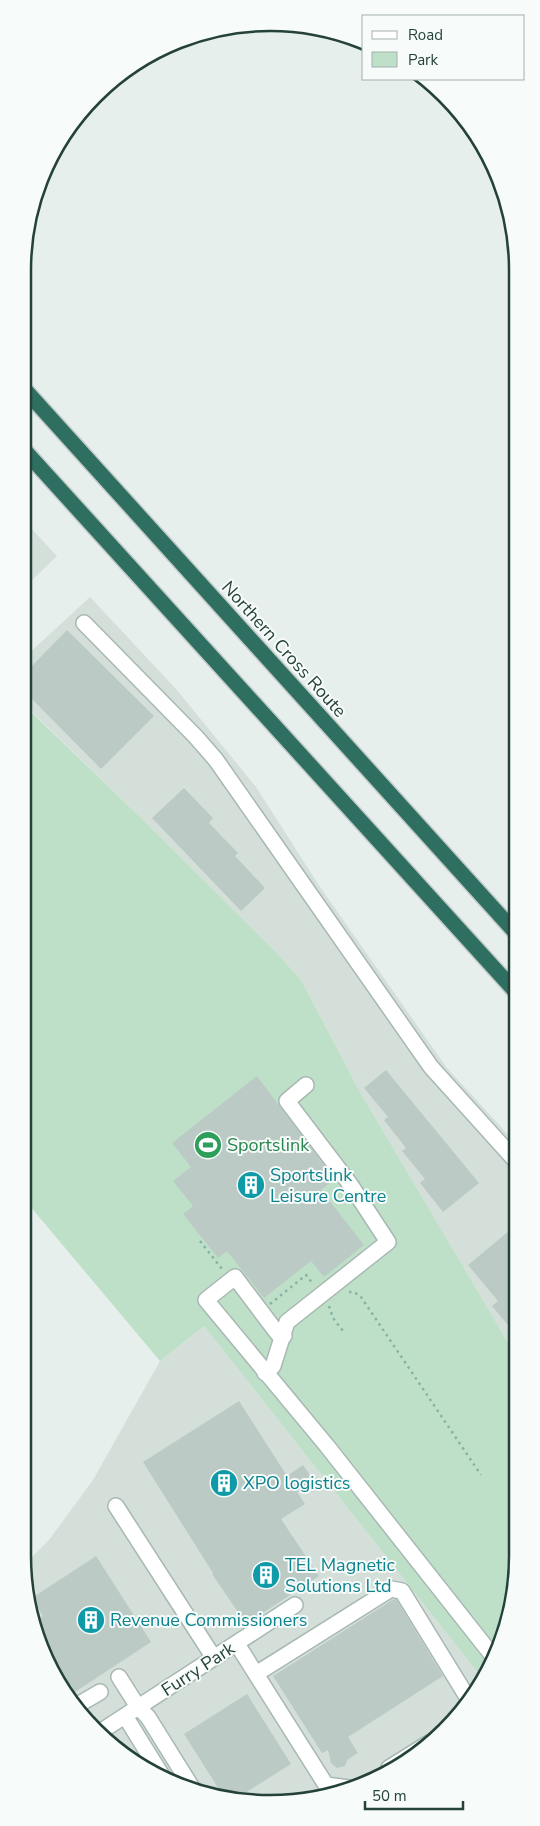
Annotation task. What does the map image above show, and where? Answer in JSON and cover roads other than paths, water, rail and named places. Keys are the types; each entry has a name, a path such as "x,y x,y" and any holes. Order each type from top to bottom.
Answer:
{"highway":[{"name":"Northern Cross Route","path":"31,396 509,925"},
{"path":"31,458 509,984"}],"lane":[{"path":"84,623 196,737 216,760 431,1067 509,1153"},
{"path":"265,1373 273,1366 287,1322 388,1242 350,1184 286,1101 306,1085"},
{"path":"284,1336 278,1334 235,1277 206,1300 327,1446 489,1651"},
{"path":"116,1506 214,1658"},
{"path":"256,1674 391,1589 402,1591 466,1693"},
{"name":"Furry Park","path":"105,1729 295,1605"},
{"path":"237,1644 326,1785 335,1786"},
{"path":"119,1677 138,1707 148,1717 188,1780"},
{"path":"82,1702 100,1692"},
{"path":"125,1716 156,1766"}],"place":[{"name":"Sportslink","path":"208,1145"},
{"name":"Sportslink Leisure Centre","path":"251,1185"},
{"name":"XPO logistics","path":"224,1483"},
{"name":"TEL Magnetic Solutions Ltd","path":"266,1575"},
{"name":"Revenue Commissioners","path":"91,1620"}]}
